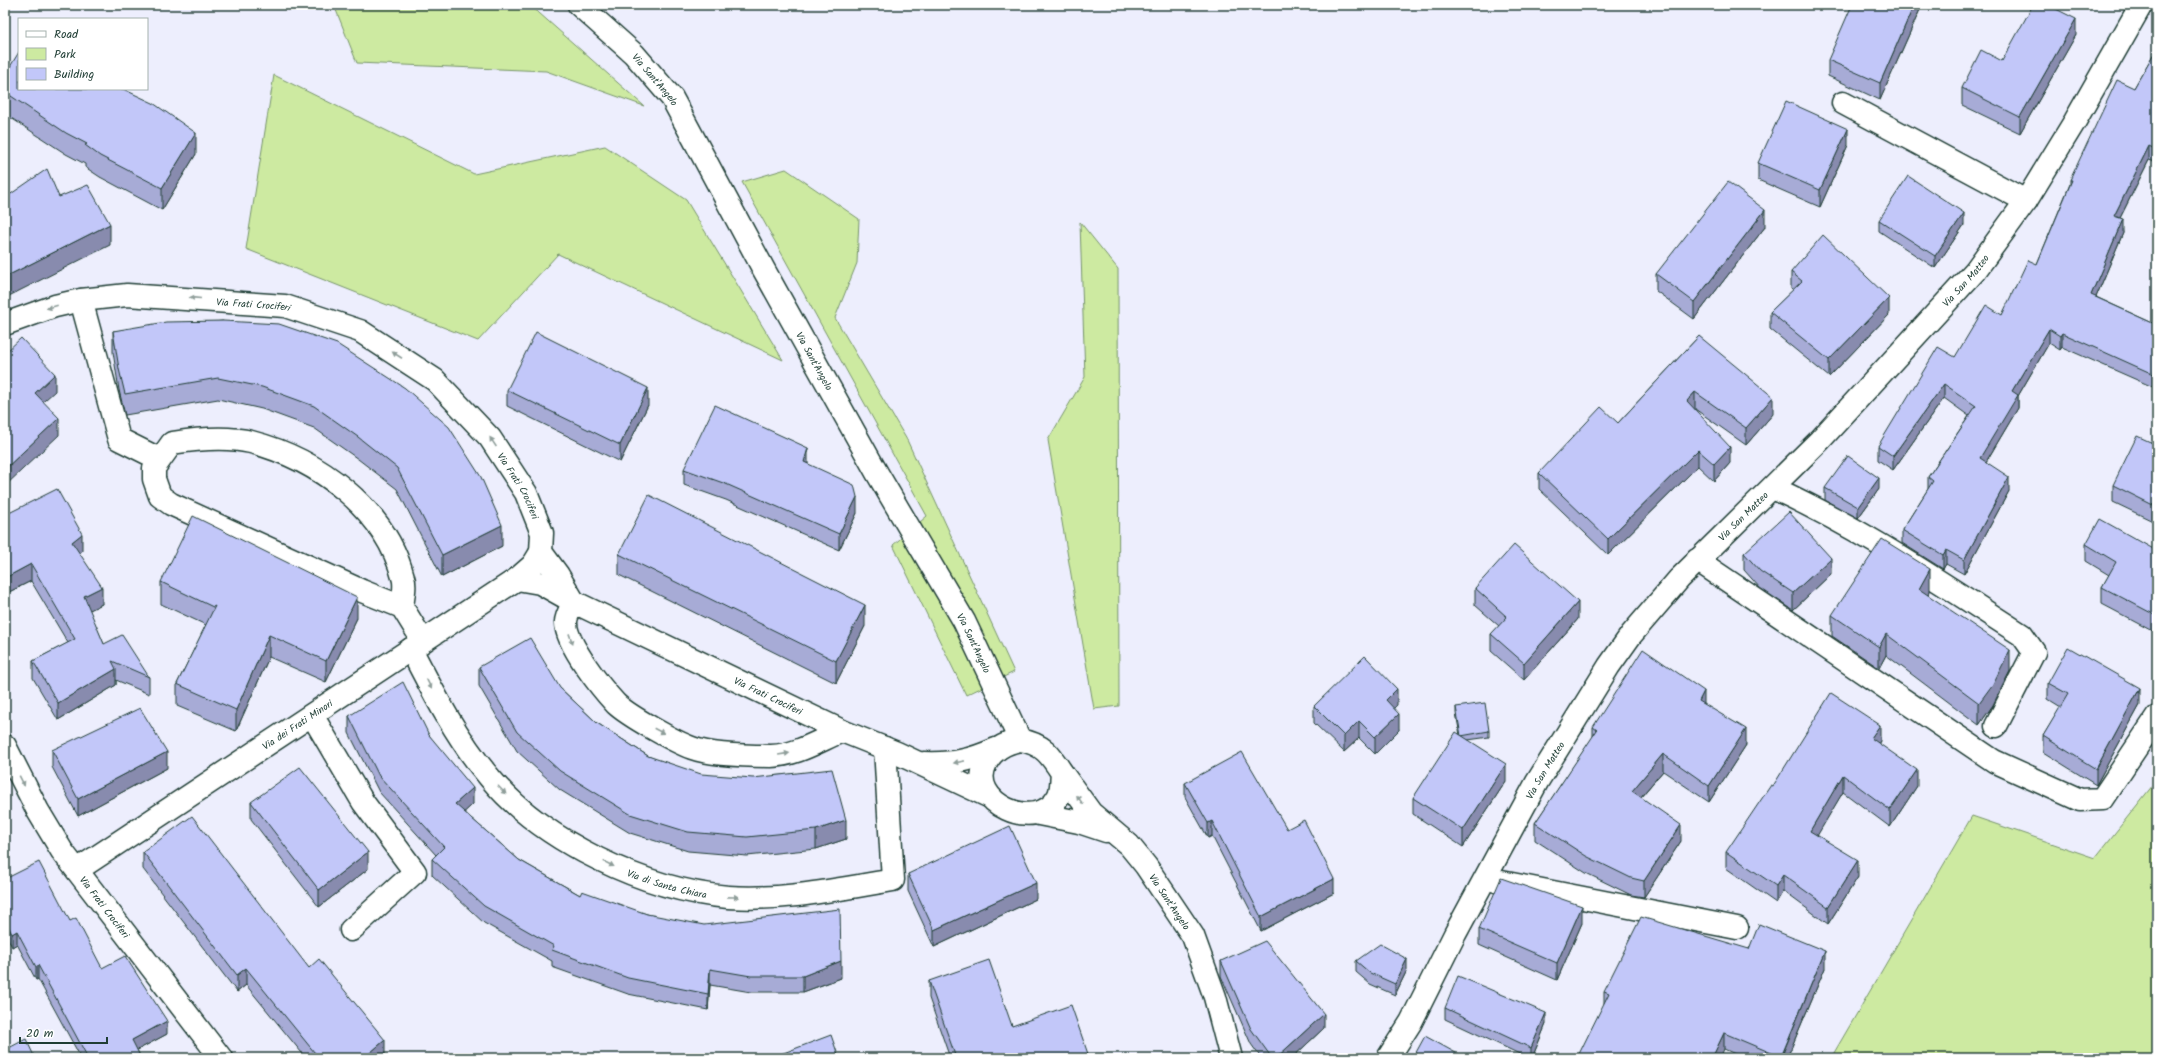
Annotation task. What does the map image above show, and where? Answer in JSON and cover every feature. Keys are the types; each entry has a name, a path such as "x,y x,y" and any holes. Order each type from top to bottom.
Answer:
{"street":[{"name":"Via Sant'Angelo","path":"579,5 634,54 672,98 768,277 877,473 964,621 1020,740 1033,742 1044,749 1091,814 1129,845 1146,866 1193,936 1215,997 1231,1058"},
{"name":"Via San Matteo","path":"1388,1058 1411,1022 1485,879 1558,746 1609,666 1658,602 1697,560 1773,488 1820,440 1950,300 1997,243 2026,201 2076,122 2141,5"},
{"path":"1843,103 2026,201"},
{"name":"Via Frati Crociferi","path":"5,324 42,310 81,300 127,295 285,306 360,331 435,380 490,438 526,494 542,533 541,552"},
{"path":"81,300 119,439 159,459"},
{"path":"402,607 362,591 171,504 160,496 154,479 154,468 159,459 172,443 202,439 250,442 298,459 337,483 364,509 390,543 404,578 402,607 417,645"},
{"path":"1773,488 1815,507 1877,541 2022,635 2034,652 1996,726"},
{"path":"541,552 558,575 574,602 566,622 571,640 581,659 617,705 652,728 693,748 728,754 772,756 801,751 842,731"},
{"name":"Via dei Frati Minori","path":"77,870 517,579 533,565 541,552"},
{"path":"1697,560 1994,761 2080,800 2102,799 2157,717"},
{"name":"Via Frati Crociferi","path":"517,579 540,583 574,602 842,731 884,748 988,796"},
{"name":"Via di Santa Chiara","path":"417,645 439,705 490,778 518,806 548,829 588,853 624,872 671,888 728,897 773,897 825,892 893,880 884,748"},
{"path":"312,715 363,802 415,872 351,930"},
{"path":"917,763 958,763 1008,743 1020,740"},
{"name":"Via Frati Crociferi","path":"5,746 38,811 62,851 221,1058"},
{"path":"996,749 984,767 982,777 988,796 996,803 1013,812 1040,814 1090,825 1129,845"},
{"path":"1040,814 1048,810 1058,796 1062,773"},
{"path":"1485,879 1737,928"}],"green space":[{"path":"334,5 530,5 644,106 546,71 357,63"},
{"path":"274,75 474,174 605,146 686,200 783,360 558,254 478,341 246,249"},
{"path":"786,169 859,219 857,263 835,318 907,440 1014,672 966,695 893,545 927,516 742,182"},
{"path":"1080,222 1118,269 1119,706 1094,709 1048,440 1085,377"},
{"path":"2157,780 2157,1058 1831,1058 1972,816 2095,858"}],"building":[{"path":"1852,5 1914,5 1880,83 1828,60"},
{"path":"2033,5 2048,5 2076,19 2020,117 1962,88 1981,50 2002,61"},
{"path":"2157,48 2157,143 2155,149 2149,146 2114,216 2123,219 2091,295 2157,325 2157,364 2153,374 2062,333 2060,336 2049,329 2012,391 2018,395 1980,458 2009,477 1964,560 1946,550 1943,555 1902,530 1933,481 1928,477 1976,406 1944,384 1893,456 1878,446 1938,347 1955,357 1986,305 2002,315 2028,260 2037,264 2072,180 2070,180 2117,80 2134,88"},
{"path":"18,54 18,90 125,90 153,103 196,133 162,188 100,156 85,145 87,144 66,133 5,92 5,75"},
{"path":"1786,101 1848,129 1820,190 1758,163"},
{"path":"47,169 59,197 88,185 110,224 5,277 5,198"},
{"path":"1908,176 1964,213 1935,256 1879,220"},
{"path":"1728,182 1765,210 1694,302 1656,274"},
{"path":"1823,235 1889,298 1829,360 1770,312 1802,281 1791,272"},
{"path":"223,321 279,324 337,344 405,388 449,427 481,477 502,525 442,555 397,468 358,437 314,406 262,387 218,378 125,394 119,369 113,331 166,322"},
{"path":"536,332 648,388 620,445 507,390"},
{"path":"1699,336 1773,397 1746,428 1695,392 1687,401 1730,447 1714,464 1698,450 1608,539 1539,473 1601,407 1618,423"},
{"path":"21,338 55,374 35,393 59,418 5,469 5,353"},
{"path":"715,405 808,448 804,462 854,485 857,497 839,534 726,484 684,469"},
{"path":"2137,436 2157,445 2157,507 2113,485"},
{"path":"1848,456 1879,478 1858,507 1825,488"},
{"path":"57,489 82,534 72,542 102,587 84,596 104,644 122,635 149,677 112,661 116,669 58,703 33,661 75,639 31,564 5,578 5,515"},
{"path":"649,495 865,605 836,661 619,554"},
{"path":"1789,512 1831,558 1793,593 1760,571 1744,553"},
{"path":"193,516 357,597 326,661 269,635 236,710 177,684 215,606 213,607 161,582"},
{"path":"2100,519 2157,551 2157,616 2102,587 2116,562 2086,544"},
{"path":"1882,539 1930,569 1919,589 2010,650 1993,684 1979,703 1886,634 1879,647 1832,615"},
{"path":"1514,545 1578,602 1524,663 1491,634 1507,617 1475,588"},
{"path":"530,638 560,688 597,723 648,756 701,774 753,778 832,769 846,820 816,830 747,837 688,832 630,814 560,771 517,732 479,667"},
{"path":"2068,647 2140,688 2096,769 2043,736 2068,694 2048,683"},
{"path":"1643,649 1704,691 1699,701 1746,729 1709,786 1663,754 1632,791 1681,825 1644,881 1631,878 1586,856 1535,823 1597,730 1593,727"},
{"path":"1365,656 1397,689 1386,700 1399,714 1375,737 1359,721 1344,736 1314,706"},
{"path":"403,682 429,735 473,788 455,804 519,860 580,895 582,891 647,914 704,925 840,909 841,961 803,976 751,976 710,969 708,994 628,978 552,950 554,946 484,906 432,859 444,847 379,776 349,716"},
{"path":"1831,693 1880,725 1871,738 1917,770 1890,810 1843,775 1810,831 1858,860 1828,907 1783,875 1776,886 1726,852 1771,785 1773,786"},
{"path":"1485,703 1489,731 1461,736 1456,707"},
{"path":"140,708 167,752 78,799 52,750"},
{"path":"1456,732 1506,764 1463,830 1413,798"},
{"path":"1242,752 1287,829 1304,820 1334,879 1261,917 1212,821 1208,823 1185,783"},
{"path":"300,767 368,852 319,890 251,802"},
{"path":"192,816 309,968 319,959 385,1040 364,1058 319,1058 246,968 237,975 143,852"},
{"path":"1010,826 1036,883 934,930 908,874"},
{"path":"39,862 70,921 76,918 102,968 125,956 167,1021 132,1040 141,1058 88,1058 38,965 36,967 17,931 12,934 5,920 5,879"},
{"path":"1501,878 1582,906 1557,963 1479,929"},
{"path":"1641,917 1749,949 1759,924 1825,951 1781,1057 1724,1033 1712,1058 1577,1058 1609,993 1604,991"},
{"path":"1265,941 1324,1014 1276,1058 1272,1058 1251,1029 1221,961"},
{"path":"1380,944 1407,959 1395,984 1370,973 1356,961"},
{"path":"989,960 1012,1026 1071,1005 1088,1054 1077,1058 956,1058 929,981"},
{"path":"1458,976 1546,1013 1531,1048 1445,1008"},
{"path":"831,1035 839,1058 773,1057"},
{"path":"1425,1036 1465,1058 1413,1058"},
{"path":"26,1039 35,1058 5,1058 5,1050"}]}
